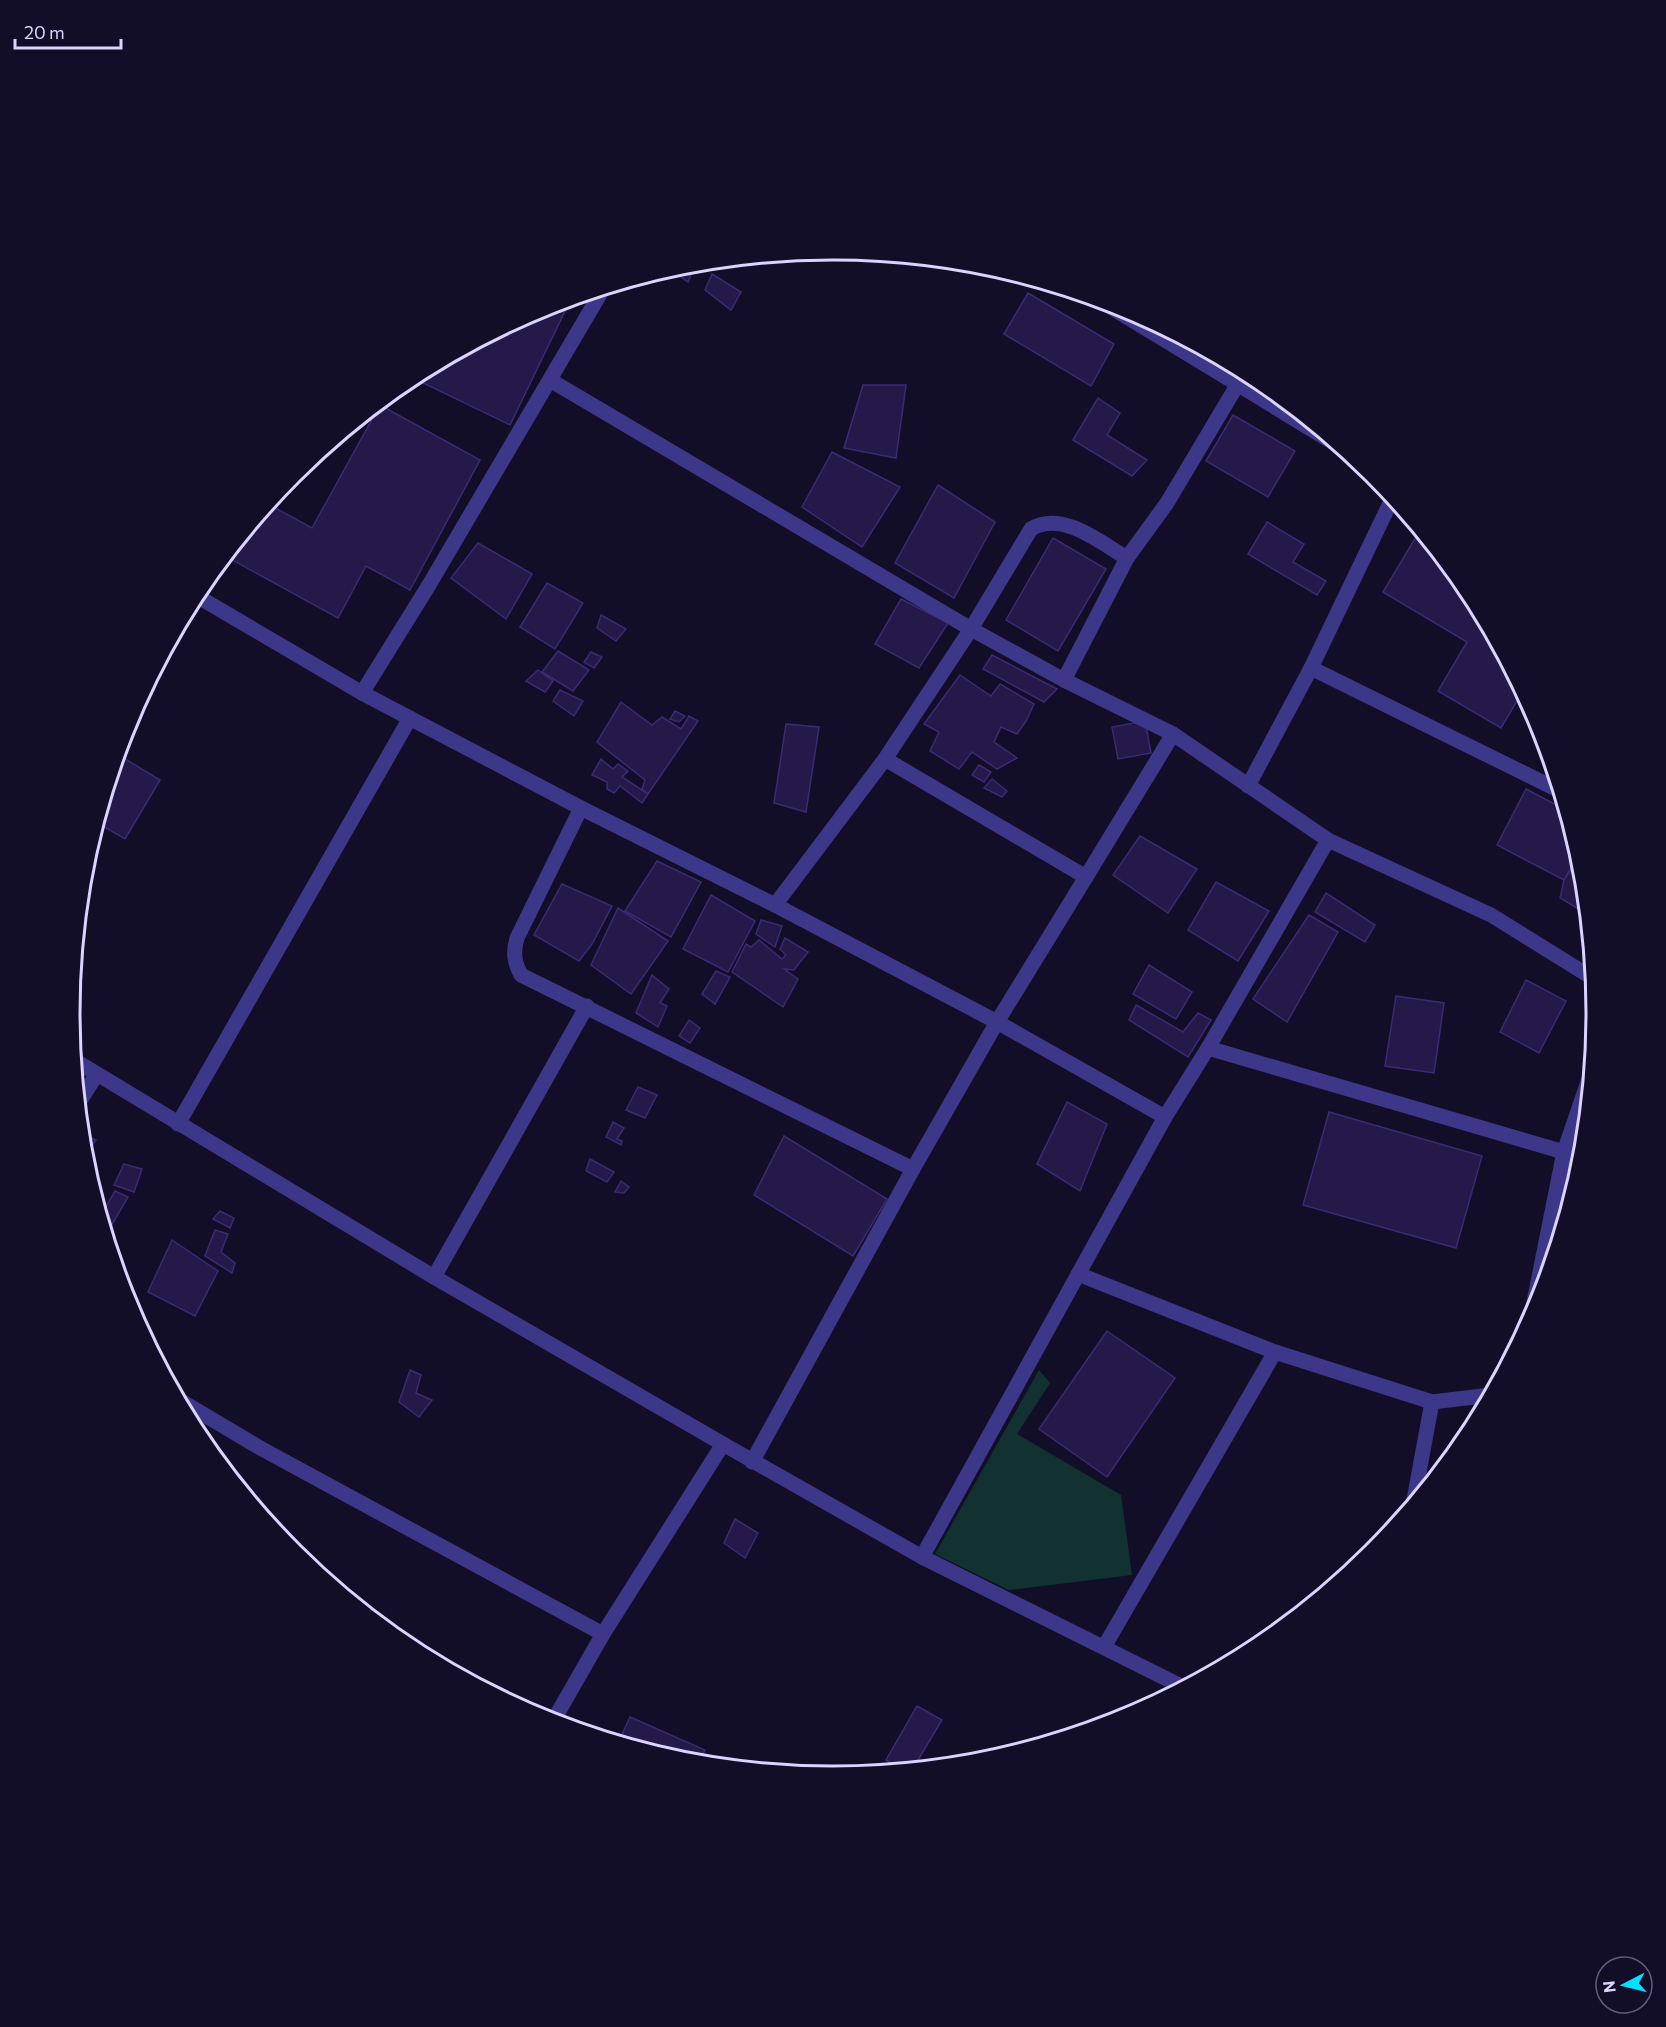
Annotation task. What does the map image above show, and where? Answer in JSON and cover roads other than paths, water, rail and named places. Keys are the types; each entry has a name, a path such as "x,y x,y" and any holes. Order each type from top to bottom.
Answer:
{"street":[{"path":"363,693 598,298"},
{"path":"1197,354 1216,365"},
{"path":"1064,680 1127,558 1167,503 1239,379"},
{"path":"550,380 971,629 1064,680 1173,734 1328,840 1491,915 1585,974"},
{"path":"1248,786 1311,668 1389,505"},
{"path":"776,905 885,759 971,629 1031,529 1039,524 1050,523 1072,527 1127,558"},
{"path":"203,600 363,693 581,808 776,905 997,1022 1165,1117"},
{"path":"1311,668 1552,787"},
{"path":"178,1124 410,718"},
{"path":"753,1462 913,1169 997,1022 1173,734"},
{"path":"885,759 1086,877"},
{"path":"581,808 517,938 514,951 515,964 521,975 913,1169"},
{"path":"922,1557 1165,1117 1208,1048 1328,840"},
{"path":"434,1277 587,1006"},
{"path":"1208,1048 1564,1152"},
{"path":"81,1064 434,1277 753,1462 922,1557 1176,1684"},
{"path":"84,1094 97,1074"},
{"path":"1539,1276 1564,1152 1579,1118"},
{"path":"1078,1274 1275,1352 1432,1402 1482,1396"},
{"path":"1104,1647 1275,1352"},
{"path":"1416,1491 1432,1402"},
{"path":"190,1406 262,1449 603,1634"},
{"path":"557,1714 603,1634 723,1444"}]}
